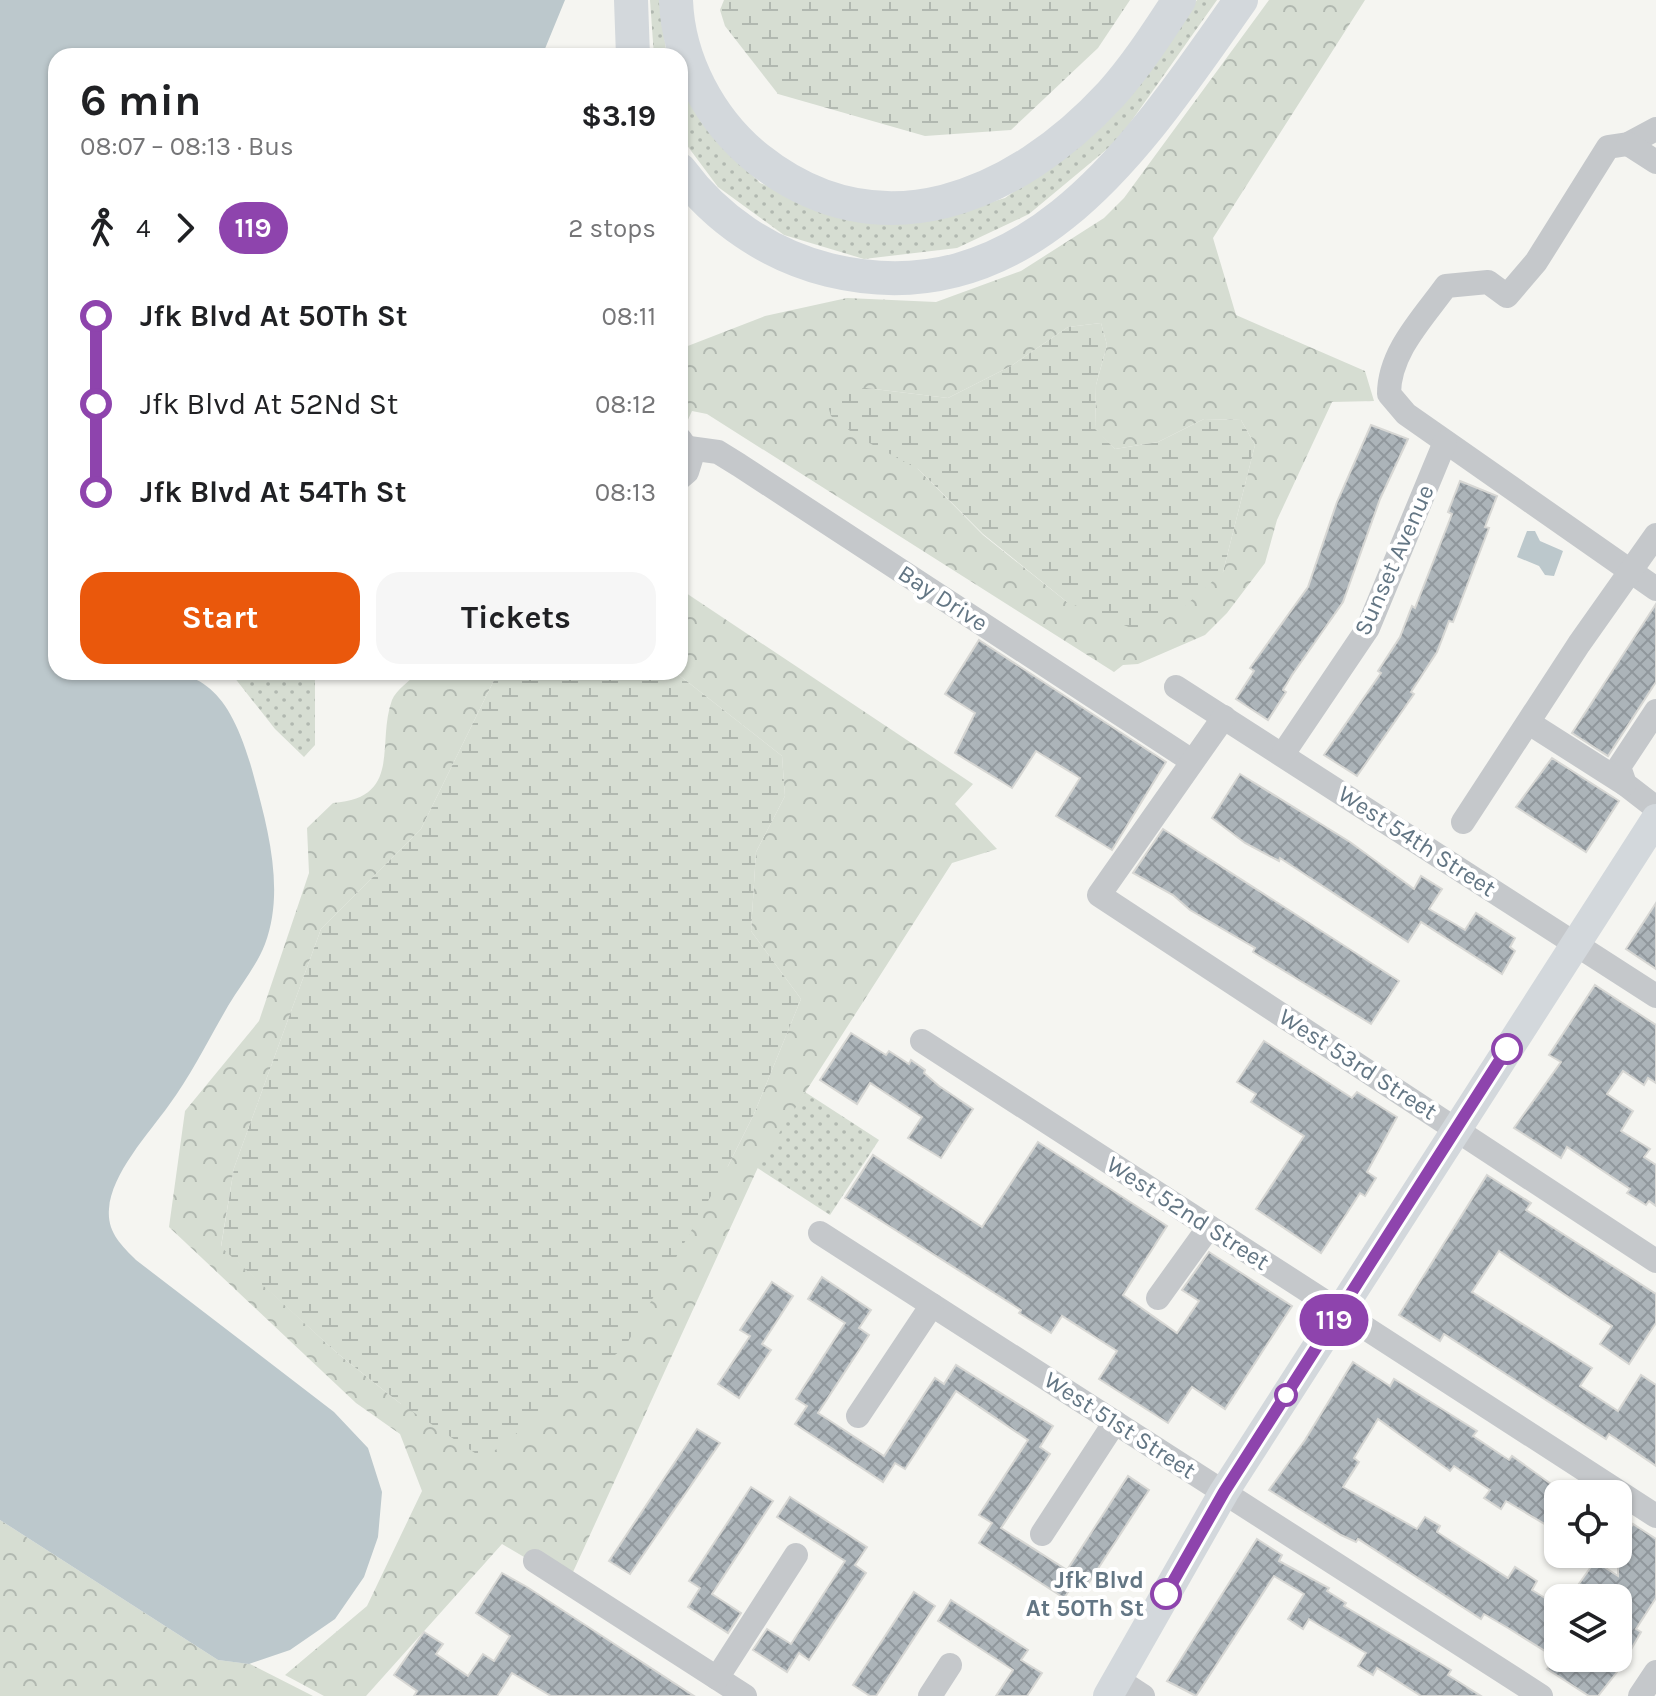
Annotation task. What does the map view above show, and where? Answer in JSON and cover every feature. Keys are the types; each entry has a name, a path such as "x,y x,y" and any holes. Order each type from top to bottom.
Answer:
{"highway":[{"path":"631,0 633,48"},
{"path":"676,0 685,48"},
{"path":"688,58 693,74 718,118 741,143 774,170 811,191 844,202 894,208 936,204 978,193 1050,150 1112,93 1179,0"},
{"path":"688,180 705,200 734,224 769,247 807,263 871,277 921,276 986,260 1029,239 1096,187 1151,126 1241,0"}],"main road":[{"path":"1113,1688 1224,1492 1455,1127 1577,945 1656,819"}],"street":[{"path":"1656,129 1628,144 1608,147 1536,262 1507,296 1488,282 1446,286 1395,359 1389,394 1395,404 1445,442 1656,589"},
{"path":"1628,144 1656,162"},
{"name":"Sunset Avenue","path":"1283,754 1368,628 1445,442"},
{"name":"Bay Drive","path":"688,445 718,452 739,465 1192,761"},
{"path":"1463,822 1629,570 1656,535"},
{"name":"West 54th Street","path":"1176,687 1656,996"},
{"path":"1625,784 1619,767 1656,711"},
{"path":"1192,761 1224,717"},
{"path":"1529,723 1625,784 1656,808"},
{"name":"West 53rd Street","path":"1192,761 1099,895 1656,1261"},
{"name":"West 52nd Street","path":"922,1041 1656,1516"},
{"path":"1158,1298 1209,1227"},
{"name":"West 51st Street","path":"820,1233 1541,1696"},
{"path":"858,1416 932,1305"},
{"path":"1042,1534 1115,1422"},
{"path":"717,1678 796,1555"},
{"path":"535,1561 745,1696"},
{"path":"930,1696 950,1665"},
{"path":"1640,1696 1656,1672"},
{"path":"1113,1688 1143,1696"}],"green space":[{"path":"650,0 659,0 666,48 653,48"},
{"path":"724,0 1130,0 1098,48 1011,130 925,136 778,94 725,26 720,10"},
{"path":"1197,0 1217,0 1118,140 1029,214 957,248 864,259 784,235 718,187 688,147 688,97 703,124 760,183 852,219 931,220 1005,198 1074,148"},
{"path":"1269,0 1365,0 1213,238 1236,315 1365,371 1374,401 1332,402 1277,520 1265,563 1227,613 1205,635 1138,664 1123,665 1114,672 707,414 692,411 688,420 688,346 765,316 847,298 936,302 1021,271 1104,218 1124,198","holes":["1101,323 1107,345 1096,385 1095,430 1115,449 1158,442 1204,419 1241,420 1255,445 1223,572 1067,602 983,535 918,469 866,388 948,398 1011,366 1068,327"]},
{"path":"1101,323 1107,345 1096,385 1095,429 1115,449 1158,442 1204,419 1241,420 1255,445 1223,572 1177,613 1141,632 1067,602 983,534 918,469 858,437 831,416 824,393 866,388 948,398 1011,366 1068,327"},
{"path":"688,594 973,784 955,804 997,849 952,863 760,1163 568,1583 502,1544 366,1696 324,1696 285,1675 367,1606 422,1491 400,1434 356,1403 169,1227 185,1111 259,1021 309,873 307,828 333,803 355,799 370,791 378,780 383,766 392,700 410,680 494,680 421,829 321,929 234,1168 221,1246 337,1353 401,1404 728,1166 754,1114 801,999 751,931 756,852 785,796 782,756 685,680 688,680"},
{"path":"236,680 315,680 315,745 304,757 275,729"},
{"path":"494,680 685,680 782,756 785,796 756,852 751,931 801,999 754,1114 728,1166 625,1347 484,1459 401,1404 337,1353 221,1247 234,1168 321,929 421,829"},
{"path":"805,1092 879,1140 830,1215 756,1167"},
{"path":"0,1520 218,1660 250,1664 313,1696 0,1696"}],"shaded area":[{"path":"0,0 565,0 545,48 48,48 48,680 195,680 206,686 224,705 240,735 264,818 274,882 271,924 262,952 185,1082 132,1154 116,1182 109,1209 110,1225 120,1243 136,1260 334,1412 368,1448 382,1492 378,1537 364,1577 335,1619 290,1650 249,1664 218,1660 0,1520"},
{"path":"1527,531 1535,531 1540,541 1563,551 1554,576 1545,575 1539,566 1517,557"}],"building":[{"path":"1371,425 1408,439 1380,499 1343,602 1292,675 1283,690 1286,692 1268,720 1236,699 1254,671 1250,668 1308,587 1337,502"},
{"path":"1460,481 1497,496 1485,527 1489,528 1453,622 1449,621 1437,652 1411,692 1414,694 1357,776 1324,755 1381,673 1378,671 1400,637 1412,606 1415,608 1452,514 1448,512"},
{"path":"1656,604 1656,682 1608,756 1572,733"},
{"path":"979,640 1166,762 1112,850 1056,816 1080,778 1036,751 1012,788 955,753 975,713 945,694"},
{"path":"1552,758 1619,801 1586,852 1516,807"},
{"path":"1240,774 1350,842 1414,889 1421,876 1442,889 1429,909 1465,930 1476,913 1515,938 1510,947 1515,951 1502,974 1421,922 1408,942 1280,858 1279,861 1245,843 1212,818"},
{"path":"1163,829 1399,981 1371,1024 1253,952 1255,948 1190,910 1173,895 1133,873"},
{"path":"1656,903 1656,969 1626,949"},
{"path":"1595,985 1656,1025 1656,1083 1648,1078 1644,1085 1623,1071 1607,1094 1633,1111 1621,1131 1650,1149 1644,1157 1656,1165 1656,1206 1649,1201 1646,1205 1627,1193 1630,1189 1567,1147 1561,1158 1514,1128 1561,1062 1549,1055"},
{"path":"851,1033 886,1055 889,1051 909,1064 911,1060 939,1086 973,1109 941,1158 908,1138 922,1117 881,1090 870,1083 857,1104 820,1080"},
{"path":"1264,1041 1352,1098 1357,1092 1397,1117 1367,1172 1376,1178 1365,1196 1360,1193 1321,1253 1256,1209 1304,1136 1251,1102 1256,1094 1237,1082"},
{"path":"1038,1142 1167,1226 1123,1295 1177,1333 1199,1301 1182,1290 1209,1252 1292,1306 1225,1409 1192,1387 1168,1423 1099,1379 1117,1351 1062,1316 1051,1333 1019,1313 1021,1310 845,1198 873,1155 982,1227"},
{"path":"1487,1175 1531,1203 1526,1210 1656,1294 1656,1323 1629,1364 1600,1344 1612,1326 1499,1251 1472,1292 1592,1368 1580,1386 1618,1411 1641,1375 1656,1385 1656,1466 1609,1434 1606,1439 1444,1334 1440,1341 1399,1315"},
{"path":"822,1277 871,1310 859,1328 869,1335 818,1413 884,1456 935,1378 944,1384 956,1365 1053,1426 1040,1447 1050,1454 1001,1528 1067,1570 1128,1476 1149,1490 1088,1584 1078,1578 1064,1598 979,1543 992,1523 979,1515 1028,1440 956,1391 905,1469 895,1463 883,1482 795,1424 807,1406 796,1399 845,1323 808,1299"},
{"path":"772,1282 793,1296 762,1344 771,1350 739,1398 718,1384 750,1336 740,1330"},
{"path":"1353,1362 1390,1386 1394,1379 1477,1431 1473,1436 1509,1460 1512,1456 1545,1480 1544,1524 1506,1501 1501,1509 1484,1498 1490,1490 1454,1466 1450,1471 1378,1419 1354,1458 1359,1462 1343,1487 1417,1529 1425,1517 1440,1526 1437,1532 1508,1578 1515,1567 1537,1581 1532,1590 1544,1597 1544,1651 1484,1614 1481,1619 1358,1539 1356,1542 1341,1535 1269,1490 1305,1440"},
{"path":"697,1429 720,1443 630,1574 609,1561"},
{"path":"751,1487 773,1501 712,1594 741,1613 728,1633 688,1607 700,1588 689,1581"},
{"path":"790,1497 867,1547 855,1565 866,1573 809,1660 799,1653 787,1672 753,1650 767,1629 791,1644 845,1561 777,1517"},
{"path":"1633,1524 1656,1539 1656,1598 1636,1629 1641,1632 1632,1648 1632,1584 1579,1584 1590,1568 1606,1568 1618,1576 1618,1568 1632,1568"},
{"path":"1257,1539 1282,1555 1279,1561 1329,1588 1327,1591 1346,1603 1344,1606 1451,1670 1448,1675 1481,1696 1421,1696 1377,1668 1373,1675 1358,1666 1366,1653 1309,1619 1303,1629 1288,1619 1304,1594 1274,1576 1196,1696 1167,1681"},
{"path":"502,1573 694,1696 551,1696 512,1673 497,1696 414,1696 417,1691 394,1675 424,1632 443,1644 436,1654 468,1676 483,1654 494,1661 510,1636 476,1613"},
{"path":"914,1592 935,1606 876,1696 870,1696 853,1685"},
{"path":"951,1600 1028,1650 1021,1660 1042,1673 1027,1696 996,1696 1013,1670 938,1621"},
{"path":"1552,1672 1617,1672 1598,1696 1589,1696"}],"bus line":[{"name":"119","path":"1166,1594 1224,1492 1507,1049"}],"place":[{"name":"Jfk Blvd At 50Th St","path":"1166,1594"}]}
